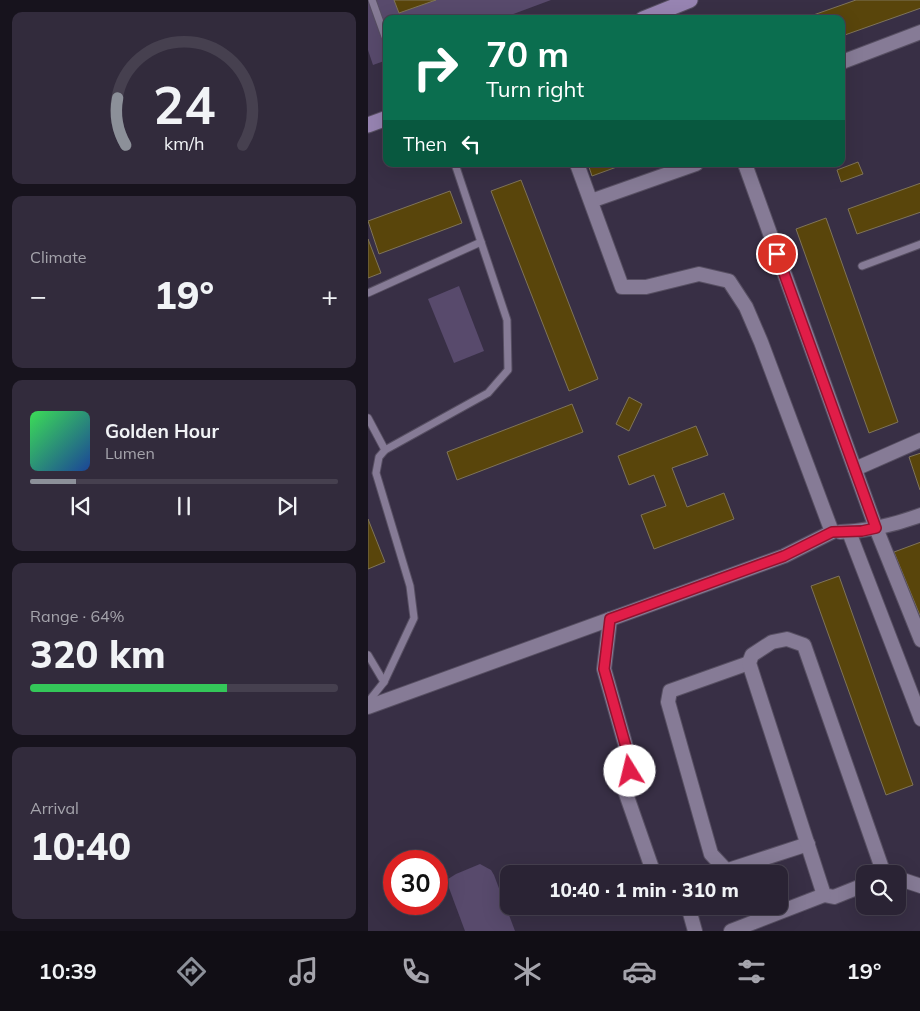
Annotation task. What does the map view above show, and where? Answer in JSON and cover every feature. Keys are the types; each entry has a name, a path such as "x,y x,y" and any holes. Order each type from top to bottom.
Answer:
{"street":[{"path":"653,15 690,0"},
{"path":"845,61 920,32"},
{"path":"368,125 383,119"},
{"path":"578,167 622,287 646,287 700,274 729,281 746,307 761,342 832,532"},
{"path":"591,201 687,167"},
{"path":"746,167 876,528 920,640"},
{"path":"855,469 920,440"},
{"path":"368,707 784,556 832,532 862,531 895,524 920,515"},
{"path":"849,532 920,719"},
{"path":"610,619 604,669 628,754 632,761 624,788 651,865"},
{"path":"824,895 749,663 752,655 772,642 787,639 804,645 881,865"},
{"path":"717,865 711,854 668,702 670,692 749,663"},
{"path":"743,865 808,844"},
{"path":"906,881 920,886"},
{"path":"731,931 824,895 834,897 856,888"},
{"path":"691,915 695,931"}],"lane":[{"path":"372,0 383,31"},
{"path":"368,702 384,682 414,618 410,586 376,473 379,457 385,450 488,393 508,370 507,320 456,167"},
{"path":"368,293 481,242"},
{"path":"862,266 920,244"},
{"path":"368,418 385,450"},
{"path":"368,655 384,682"}],"shaded area":[{"path":"368,0 551,0 511,15 383,15 383,61 373,65 368,50"},
{"path":"459,286 484,351 454,363 428,299"},
{"path":"480,864 491,870 500,891 500,915 509,915 515,931 465,931 449,888 448,879"}],"building":[{"path":"394,0 436,0 399,13"},
{"path":"856,0 921,0 921,8 845,35 845,15 813,15"},
{"path":"858,162 863,174 841,182 837,170"},
{"path":"589,167 617,167 592,176"},
{"path":"521,180 598,379 569,391 491,191"},
{"path":"921,183 921,212 857,234 848,209"},
{"path":"450,191 462,223 379,254 368,221"},
{"path":"826,218 898,422 869,433 796,229"},
{"path":"368,239 381,273 368,278"},
{"path":"629,397 642,404 629,431 616,424"},
{"path":"572,404 583,432 457,480 447,452"},
{"path":"696,426 708,455 672,468 687,507 724,493 734,519 654,549 641,515 666,506 654,475 629,485 618,456"},
{"path":"921,453 921,490 920,490 909,457"},
{"path":"368,519 385,562 368,569"},
{"path":"921,542 921,618 894,552"},
{"path":"839,576 913,785 886,795 811,586"}],"route":[{"path":"630,771 632,761 628,754 604,669 610,619 784,556 832,532 862,531 876,528 777,254"}]}
